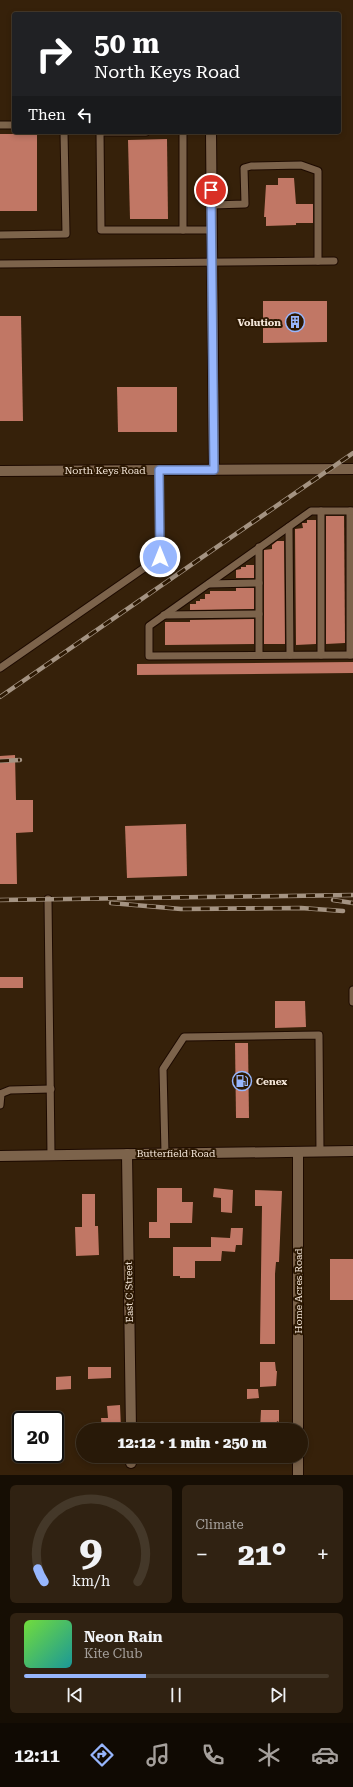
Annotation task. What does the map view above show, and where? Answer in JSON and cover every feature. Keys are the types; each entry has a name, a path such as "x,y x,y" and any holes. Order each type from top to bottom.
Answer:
{"street":[{"path":"211,134 214,470"},
{"name":"North Keys Road","path":"0,471 353,469"},
{"name":"Butterfield Road","path":"0,1156 353,1151"},
{"name":"Home Acres Road","path":"298,1152 298,1423"},
{"name":"East C Street","path":"127,1154 131,1423"},
{"path":"298,1463 298,1475"}],"lane":[{"path":"0,125 12,125"},
{"path":"0,235 66,234 64,134"},
{"path":"100,134 101,230 212,230"},
{"path":"183,134 183,230"},
{"path":"212,205 245,204 244,168 251,166 301,166 318,171 318,261"},
{"path":"0,264 334,261"},
{"path":"0,668 160,557 159,470"},
{"path":"310,511 321,511 351,511 352,655 149,656 149,626 310,511"},
{"path":"321,511 321,655"},
{"path":"289,527 290,655"},
{"path":"259,547 259,655"},
{"path":"209,584 259,583"},
{"path":"164,615 259,614"},
{"path":"48,899 52,1155"},
{"path":"353,990 353,1002"},
{"path":"165,1153 163,1069 184,1037 319,1035 320,1152"},
{"path":"0,1105 0,1094 10,1090 50,1089"}],"building":[{"path":"0,134 37,134 37,211 0,211"},
{"path":"167,139 168,219 130,219 128,140"},
{"path":"278,178 294,178 296,204 313,204 313,223 266,226 266,217 264,217 266,185 278,185"},
{"name":"Volution","path":"263,301 327,301 327,342 263,343"},
{"path":"0,316 21,316 23,421 0,421"},
{"path":"117,387 177,387 177,432 118,432"},
{"path":"326,516 344,516 345,643 326,644"},
{"path":"307,520 316,520 316,644 296,645 295,529 303,528 302,523 307,523"},
{"path":"277,541 284,541 285,644 264,644 264,550 272,549 272,545"},
{"path":"246,565 254,565 254,578 236,578 236,570 241,569 241,567 246,567"},
{"path":"236,588 254,588 254,609 190,610 190,604 196,604 196,601 205,599 205,594 210,594 210,591 236,591"},
{"path":"254,619 254,644 165,645 165,622"},
{"path":"353,662 353,673 137,675 137,664"},
{"path":"15,755 16,800 33,800 33,832 16,833 17,884 0,884 0,756"},
{"path":"186,824 187,876 127,878 125,826"},
{"path":"0,977 23,977 23,988 0,988"},
{"path":"275,1001 305,1001 306,1027 275,1028"},
{"name":"Cenex","path":"235,1043 248,1043 249,1118 236,1118"},
{"path":"157,1188 182,1188 182,1202 193,1202 192,1223 170,1223 170,1238 149,1238 149,1222 157,1222"},
{"path":"214,1188 233,1190 232,1213 221,1212 221,1198 213,1197"},
{"path":"255,1190 282,1191 279,1262 276,1262 275,1274 275,1344 260,1344 262,1206 255,1206"},
{"path":"82,1194 95,1194 95,1226 98,1226 99,1255 76,1256 75,1227 82,1227"},
{"path":"231,1228 243,1228 242,1245 236,1245 235,1252 222,1251 221,1261 195,1261 195,1278 180,1278 180,1276 173,1276 173,1247 211,1247 211,1237 230,1238"},
{"path":"330,1259 353,1259 353,1300 330,1300"},
{"path":"260,1362 275,1362 277,1371 276,1386 260,1387"},
{"path":"88,1367 111,1367 111,1378 88,1379"},
{"path":"71,1376 71,1389 56,1390 56,1377"},
{"path":"247,1389 258,1389 259,1398 247,1399"},
{"path":"120,1405 121,1423 101,1423 101,1418 108,1418 107,1406"},
{"path":"261,1410 279,1410 279,1422 260,1423"}],"railway":[{"path":"0,697 353,453"},
{"path":"0,761 20,760"},
{"path":"0,900 353,895"},
{"path":"333,900 353,903"},
{"path":"111,903 181,909 301,908 343,911"}],"place":[{"name":"Volution","path":"295,322"},
{"name":"Cenex","path":"242,1081"}],"route":[{"path":"160,557 159,470 214,470 211,190"}]}
